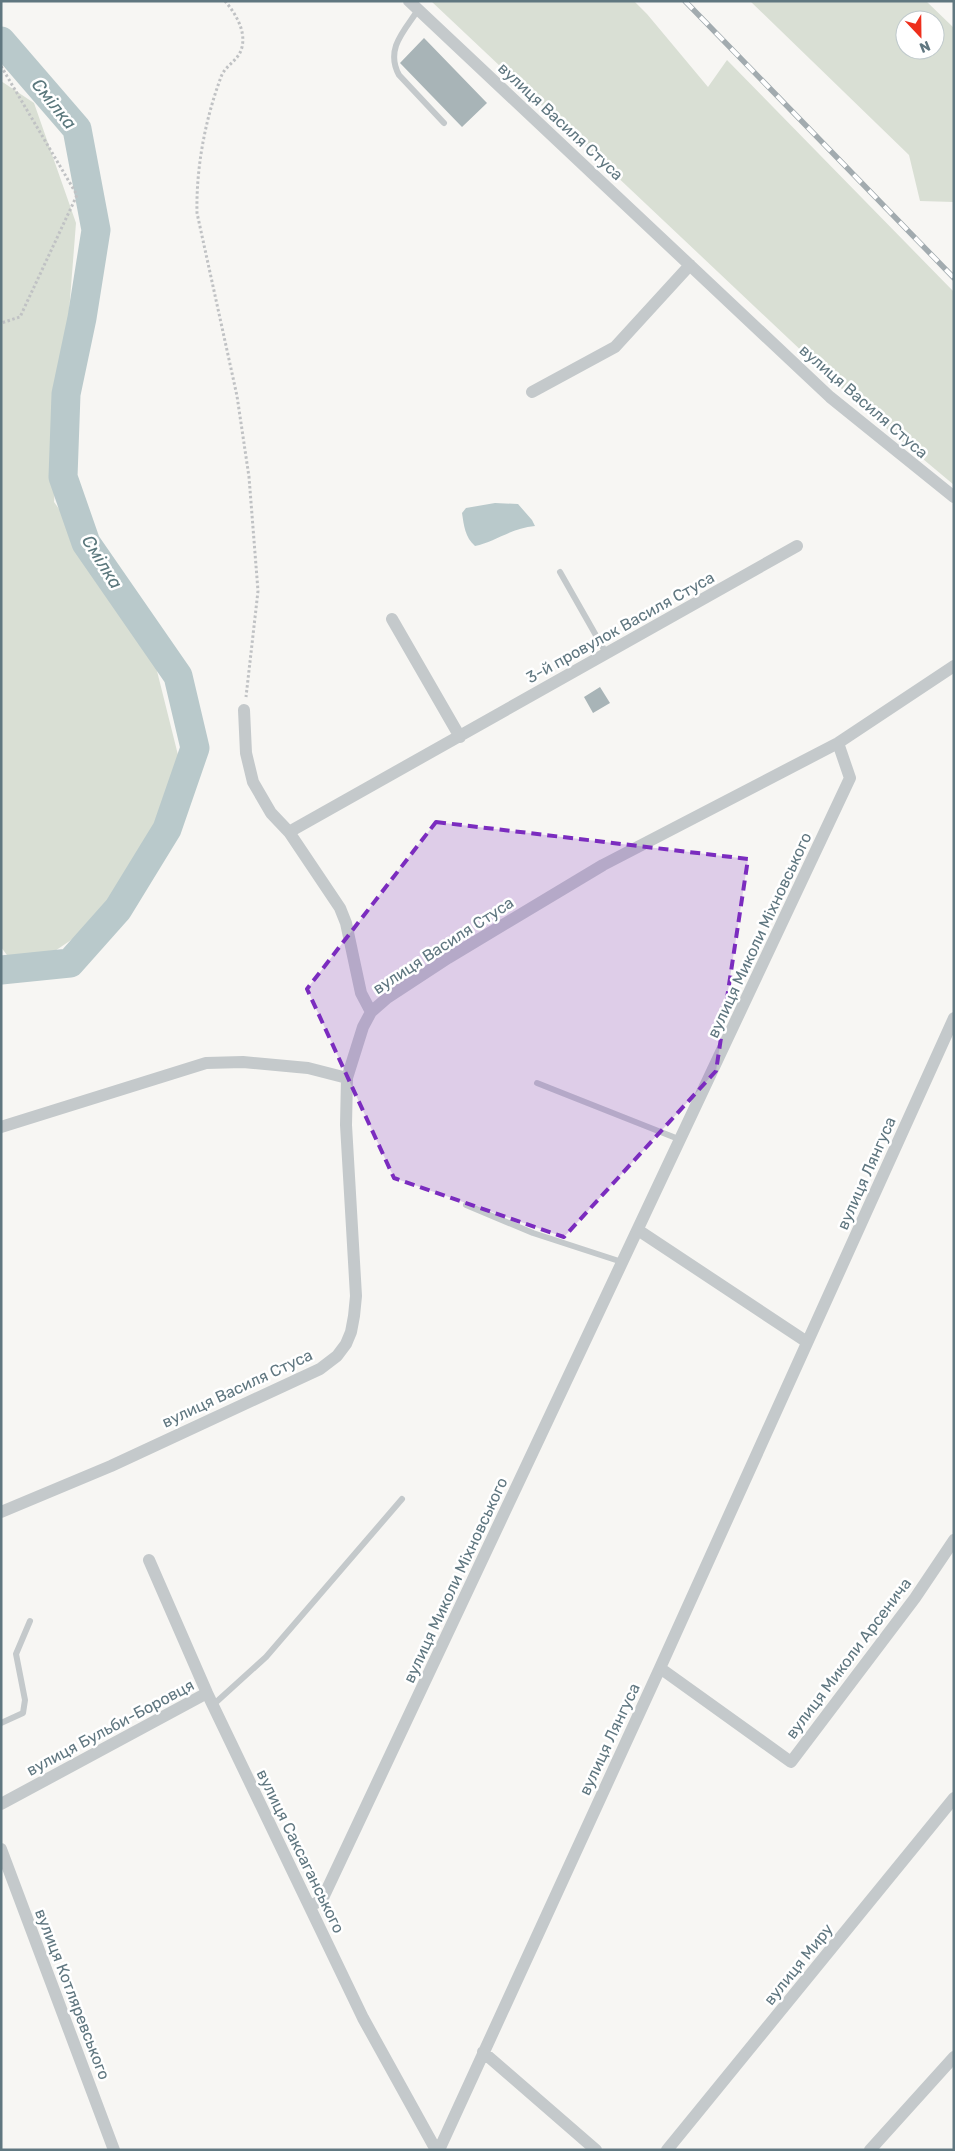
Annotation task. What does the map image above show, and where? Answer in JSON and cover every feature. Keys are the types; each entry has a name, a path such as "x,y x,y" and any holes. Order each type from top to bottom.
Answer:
{"street":[{"name":"вулиця Василя Стуса","path":"413,6 830,397 954,497"},
{"path":"532,392 615,347 690,264"},
{"name":"3-й провулок Василя Стуса","path":"289,832 797,546"},
{"path":"392,619 460,736"},
{"name":"вулиця Василя Стуса","path":"1,1512 111,1466 320,1369 337,1356 351,1332 356,1296 346,1125 347,1078 362,1027 371,1012 387,998 448,958 603,865 838,743 954,666"},
{"path":"244,710 246,753 253,782 271,814 289,832 340,908 346,923 361,993 371,1012"},
{"name":"вулиця Миколи Міхновського","path":"310,1906 322,1900 850,778 838,743"},
{"name":"вулиця Лянгуса","path":"437,2150 660,1668 954,1018"},
{"path":"1,1127 206,1063 243,1062 308,1068 347,1078"},
{"path":"638,1230 807,1342"},
{"name":"вулиця Миколи Арсенича","path":"660,1668 791,1762 915,1598 954,1540"},
{"name":"вулиця Саксаганського","path":"149,1560 207,1693 362,2018 437,2150"},
{"name":"вулиця Бульби-Боровця","path":"1,1804 207,1693"},
{"name":"вулиця Миру","path":"667,2150 954,1798"},
{"name":"вулиця Котляревського","path":"1,1849 114,2150"},
{"path":"482,2052 596,2150"},
{"path":"870,2150 954,2057"}],"lane":[{"path":"413,6 394,47 392,59 394,67 399,75 444,123"},
{"path":"560,572 606,653"},
{"path":"537,1083 681,1140"},
{"path":"466,1205 533,1233 622,1262"},
{"path":"213,1705 266,1657 402,1499"},
{"path":"1,1723 23,1714 25,1700 16,1654 30,1621"}],"path":[{"path":"225,1 236,14 243,45 238,58 221,75 208,120 196,182 197,213 237,396 249,477 258,590 244,710"},
{"path":"1,66 77,195 20,317 1,323"}],"highlighted area":[{"path":"436,822 748,859 716,1071 564,1237 394,1178 307,989"}],"shaded area":[{"path":"431,1 634,1 708,87 727,60 954,292 954,485 861,407"},
{"path":"750,1 926,1 935,10 895,10 895,60 945,60 945,19 954,28 954,202 920,201 909,155"},
{"path":"1,81 34,103 76,223 54,502 147,631 184,779 127,902 21,974 1,947"},
{"path":"495,503 518,504 535,526 518,529 475,546 467,535 462,513 466,508"}],"building":[{"path":"424,38 487,103 462,127 400,63"},
{"path":"600,687 610,703 593,713 584,697"}],"waterway":[{"name":"Смілка","path":"1,41 77,129 96,230 82,318 66,394 63,477 86,543 178,676 195,748 167,829 118,909 70,963 1,970"}],"railway":[{"path":"685,1 954,278"}]}
